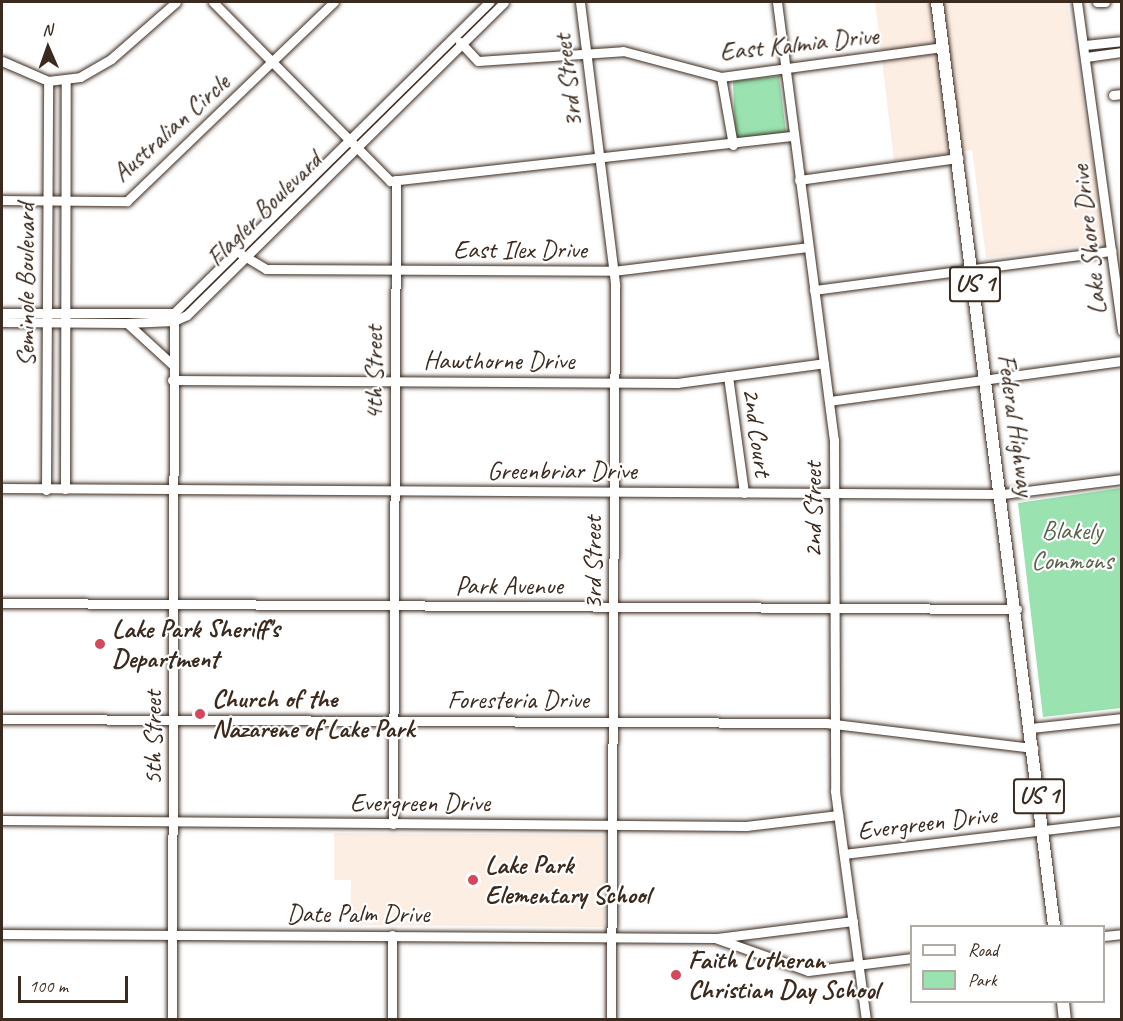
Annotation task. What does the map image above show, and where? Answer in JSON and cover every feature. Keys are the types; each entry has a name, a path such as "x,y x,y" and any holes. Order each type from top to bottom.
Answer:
{"main road":[{"name":"Federal Highway","path":"937,2 1003,494 1054,925"},
{"path":"1063,1003 1065,1020"}],"street":[{"path":"2,62 48,81 66,81 102,67 176,2"},
{"path":"213,2 274,61 390,181 598,161 793,136"},
{"name":"Australian Circle","path":"2,200 127,201 334,2"},
{"name":"Flagler Boulevard","path":"174,317 188,315 245,258 352,143 489,2"},
{"name":"Flagler Boulevard","path":"174,317 237,251 352,143 463,45 504,2"},
{"name":"3rd Street","path":"580,2 613,271 615,382 611,1020"},
{"name":"2nd Street","path":"777,2 829,401 834,493 832,723 838,815 866,1020"},
{"name":"Lake Shore Drive","path":"1077,2 1085,45 1122,331"},
{"name":"East Kalmia Drive","path":"455,37 478,60 623,51 721,77 944,47"},
{"path":"1085,45 1121,41 1121,52 1086,57"},
{"path":"721,77 733,145"},
{"name":"Seminole Boulevard","path":"46,489 48,81"},
{"name":"Seminole Boulevard","path":"65,489 66,81"},
{"path":"799,180 958,158"},
{"name":"4th Street","path":"393,824 396,180"},
{"name":"East Ilex Drive","path":"237,251 266,269 613,271 808,247"},
{"path":"814,290 1111,250"},
{"path":"2,313 47,317 174,317"},
{"path":"2,322 47,317"},
{"path":"66,317 127,323 174,317"},
{"name":"5th Street","path":"172,1020 176,605 172,380 174,317"},
{"path":"127,323 174,366"},
{"path":"829,401 1122,362"},
{"name":"Hawthorne Drive","path":"172,380 615,382 728,376 824,363"},
{"name":"2nd Court","path":"728,376 744,493"},
{"name":"Greenbriar Drive","path":"2,488 1003,494 1122,479"},
{"name":"Park Avenue","path":"2,603 1017,609"},
{"path":"1031,728 1122,718"},
{"name":"Foresteria Drive","path":"2,719 832,723 1033,748"},
{"name":"Evergreen Drive","path":"2,820 173,823 746,825 838,815"},
{"name":"Evergreen Drive","path":"844,854 1122,821"},
{"name":"Date Palm Drive","path":"2,934 715,938 853,921"},
{"path":"1105,936 1122,934"},
{"path":"392,935 392,1020"},
{"name":"Date Palm Drive","path":"715,938 808,971 910,958"}],"shaded area":[{"path":"875,2 1067,2 1106,243 986,258 972,150 894,161"},
{"name":"Lake Park Elementary School","path":"334,833 604,835 604,927 350,925 351,880 334,880"}],"green space":[{"path":"779,76 786,132 742,139 735,135 733,81"},
{"name":"Blakely Commons","path":"1121,488 1121,708 1043,717 1018,503"}],"place":[{"name":"Lake Park Sheriff's Department","path":"100,644"},
{"name":"Church of the Nazarene of Lake Park","path":"200,714"},
{"name":"Lake Park Elementary School","path":"473,880"},
{"name":"Faith Lutheran Christian Day School","path":"676,975"}]}
